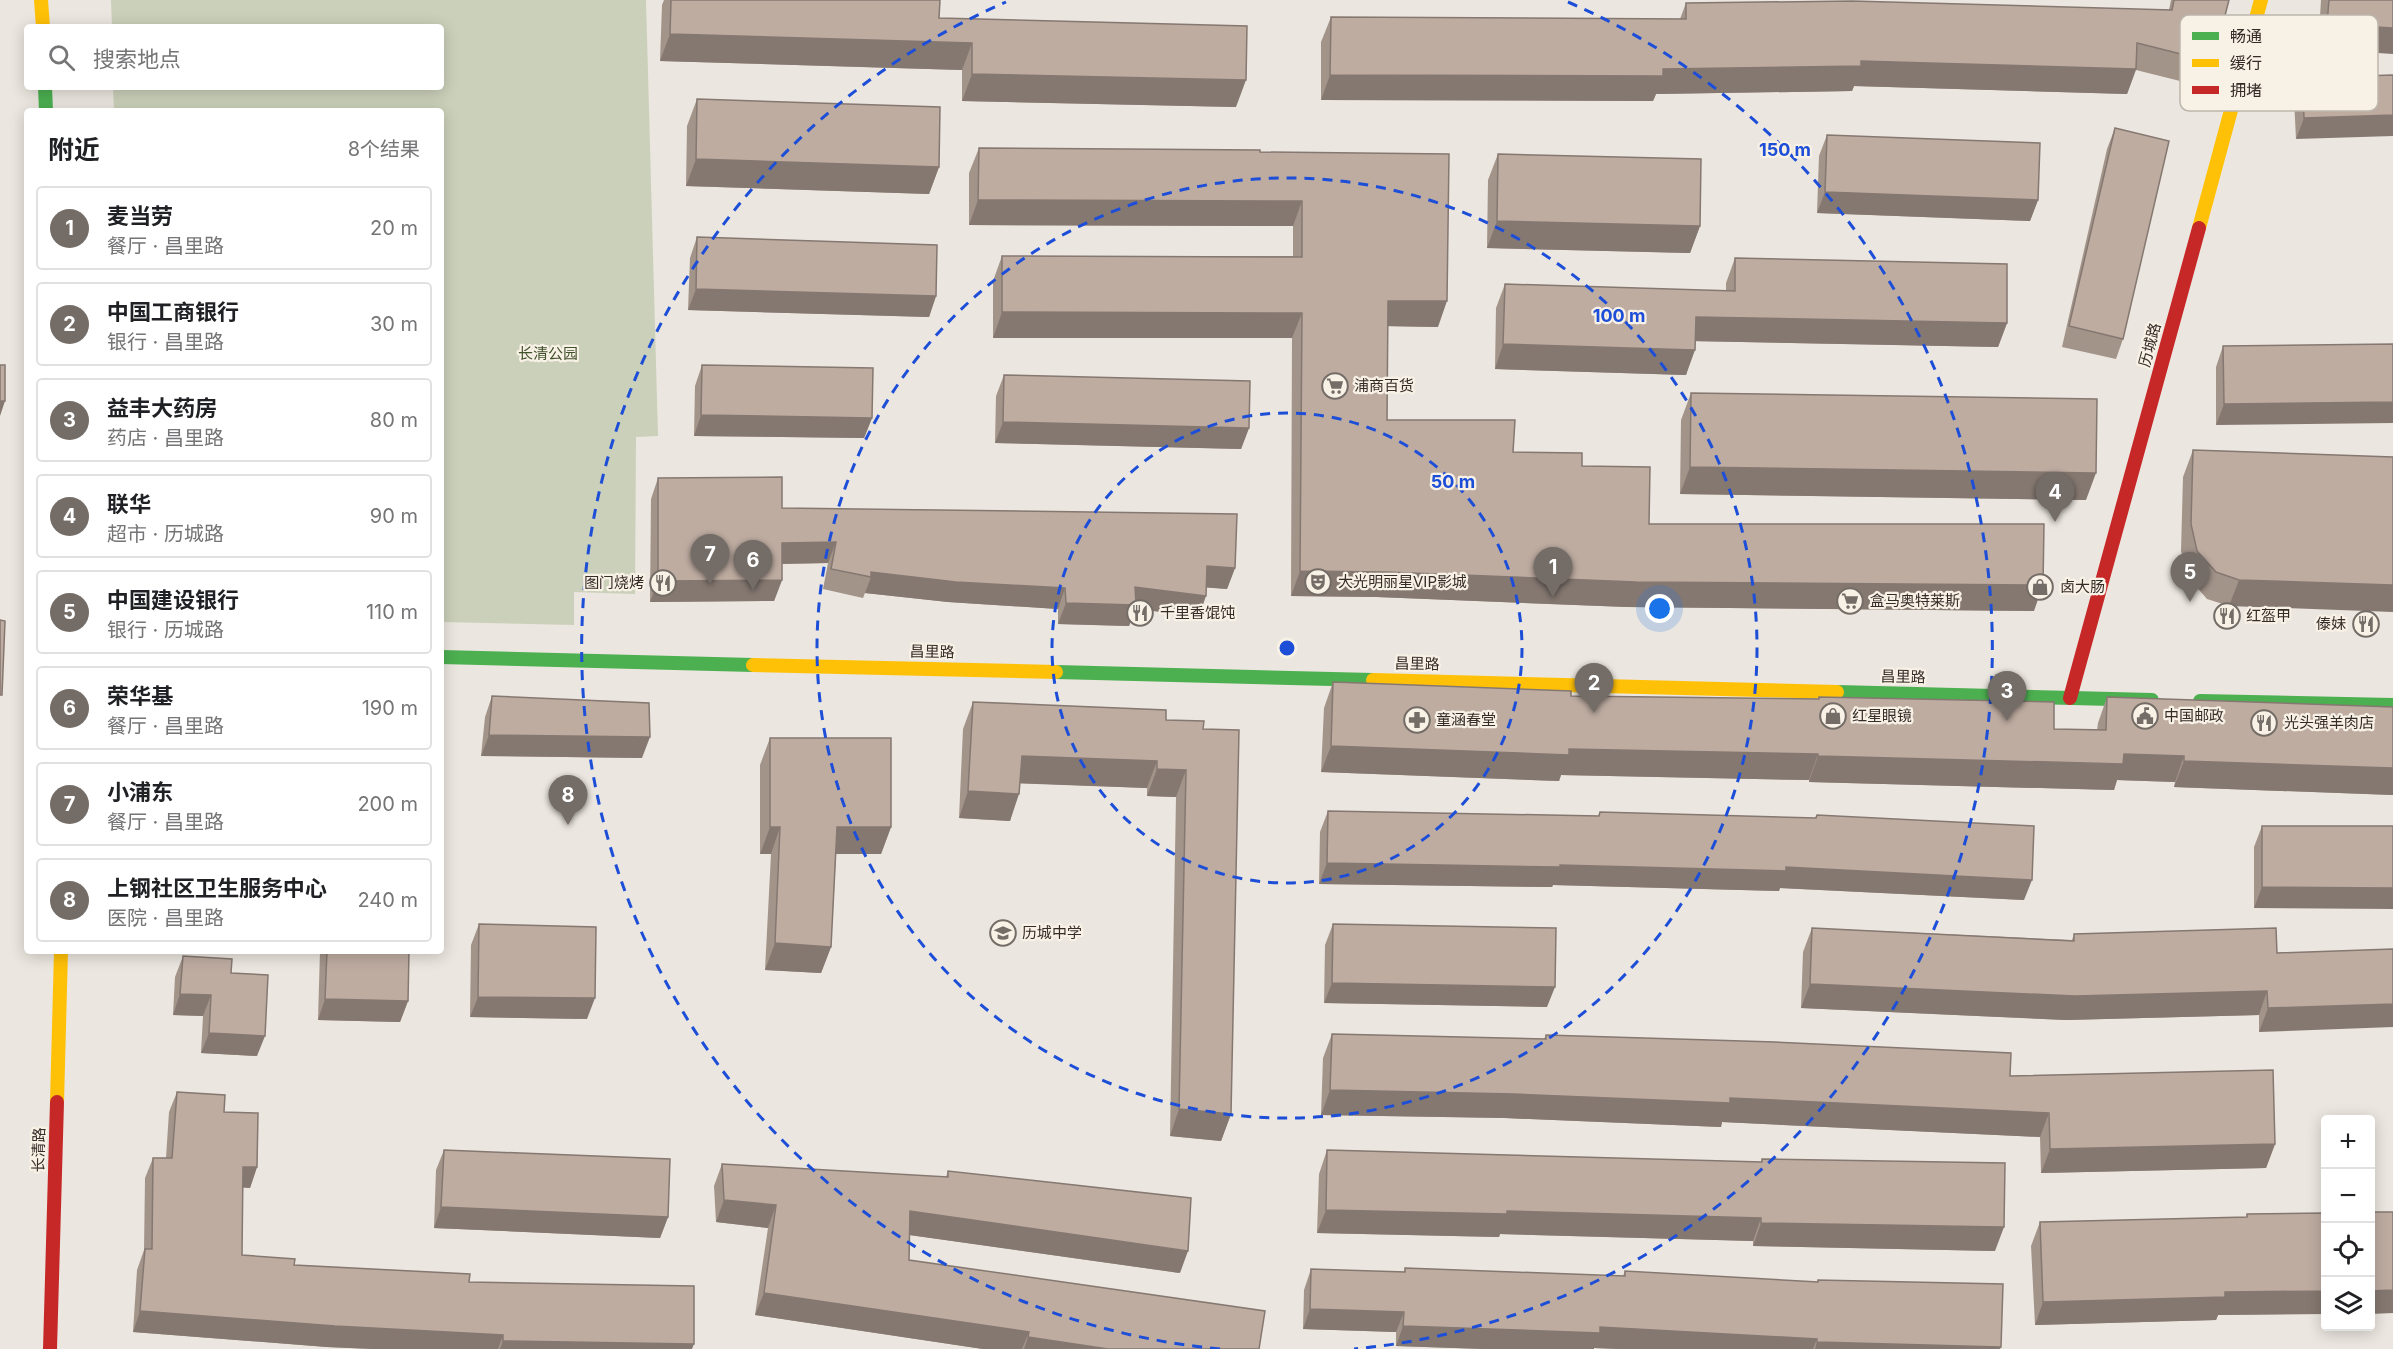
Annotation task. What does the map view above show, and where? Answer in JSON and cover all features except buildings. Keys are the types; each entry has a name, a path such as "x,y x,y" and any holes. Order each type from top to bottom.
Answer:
{"street":[{"path":"41,0 43,24"},
{"name":"历城路","path":"2257,15 2261,0"},
{"path":"45,90 46,108"},
{"name":"历城路","path":"2070,698 2231,111"},
{"name":"昌里路","path":"444,657 2163,700"},
{"path":"2186,700 2393,705"},
{"name":"长清路","path":"50,1349 61,954"}],"green space":[{"name":"长清公园","path":"111,0 646,0 658,436 636,437 635,594 574,592 574,625 444,622 444,108 114,108 113,90 444,90 444,24 112,24"}],"traffic: fast":[{"path":"45,90 46,108"},
{"path":"444,657 753,665"},
{"path":"1056,672 1373,680"},
{"path":"1837,692 2152,700"},
{"path":"2200,701 2393,705"}],"traffic: slow":[{"path":"41,0 43,24"},
{"path":"2257,15 2261,0"},
{"path":"2199,228 2231,111"},
{"path":"753,665 1056,672"},
{"path":"1373,680 1837,692"},
{"path":"57,1102 61,954"}],"traffic: jam":[{"path":"2070,698 2199,228"},
{"path":"50,1349 57,1102"}],"place":[{"name":"浦商百货","path":"1335,386"},
{"name":"联华","path":"2055,522"},
{"name":"大光明丽星VIP影城","path":"1318,582"},
{"name":"图门烧烤","path":"663,583"},
{"name":"小浦东","path":"710,584"},
{"name":"卤大肠","path":"2040,587"},
{"name":"荣华基","path":"753,590"},
{"name":"麦当劳","path":"1553,597"},
{"name":"盒马奥特莱斯","path":"1850,601"},
{"name":"中国建设银行","path":"2190,602"},
{"name":"千里香馄饨","path":"1140,613"},
{"name":"红盔甲","path":"2227,616"},
{"name":"傣妹","path":"2366,624"},
{"name":"中国工商银行","path":"1594,713"},
{"name":"红星眼镜","path":"1833,716"},
{"name":"中国邮政","path":"2145,716"},
{"name":"童涵春堂","path":"1417,720"},
{"name":"益丰大药房","path":"2007,721"},
{"name":"光头强羊肉店","path":"2264,723"},
{"name":"上钢社区卫生服务中心","path":"568,825"},
{"name":"历城中学","path":"1003,933"}]}
